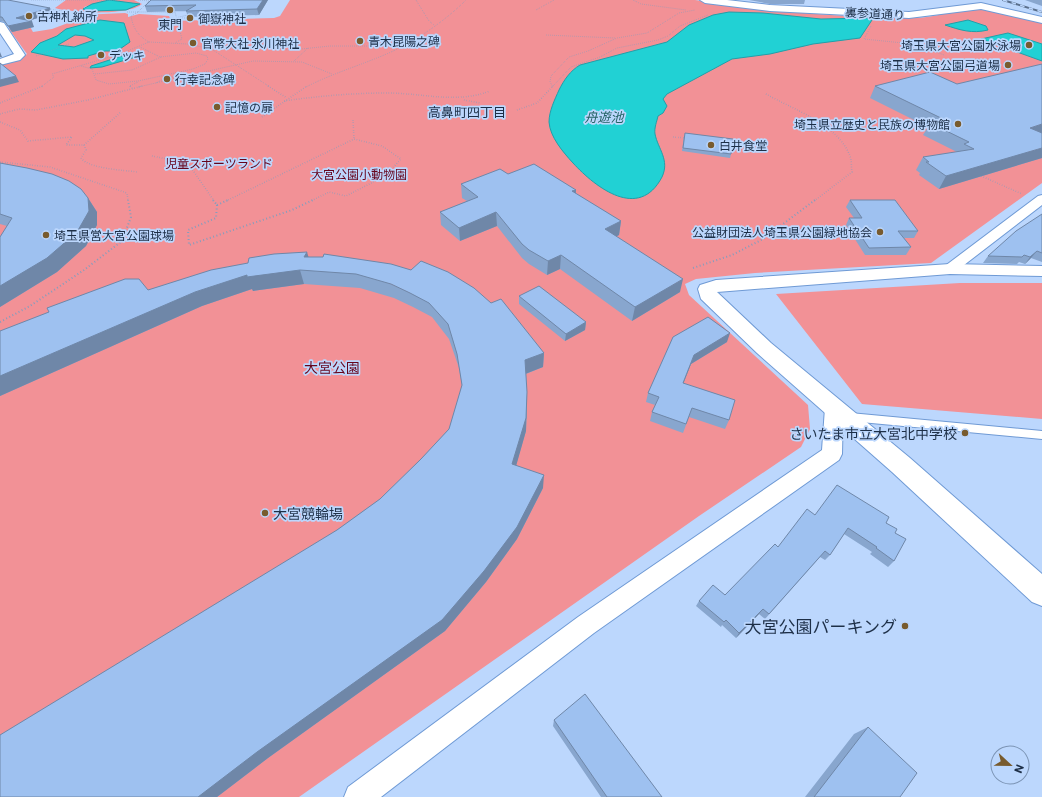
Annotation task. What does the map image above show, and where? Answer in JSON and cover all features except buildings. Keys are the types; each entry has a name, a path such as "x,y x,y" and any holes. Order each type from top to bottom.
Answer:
{"street":[{"name":"裏参道通り","path":"705,0 770,8 919,15 964,7 981,6 1042,20"},
{"path":"0,25 3,35 20,55 16,58 0,62"},
{"path":"950,269 1037,201"},
{"path":"1042,271 950,269 759,282 716,286 707,289 708,295 764,348 1042,592"},
{"path":"358,797 586,625 832,454 838,412"}],"lane":[{"path":"838,412 1042,435"}],"path":[{"path":"31,0 120,0"},
{"path":"34,3 40,0"},
{"path":"138,0 153,1"},
{"path":"416,0 429,21 434,25"},
{"path":"262,117 306,86 401,46 453,13 466,0"},
{"path":"536,10 547,6 554,0"},
{"path":"634,0 641,4 687,10 699,10"},
{"path":"149,1 138,12 131,16 134,29 139,36 149,42 175,43 212,49 265,48 292,50 330,46 401,46"},
{"path":"47,8 62,11"},
{"path":"546,35 618,38 647,33 687,10"},
{"path":"127,12 175,12 182,39 175,43"},
{"path":"517,110 539,104 552,90 552,86 571,67 607,54 617,48 658,40 668,36 680,26 713,13"},
{"path":"176,18 191,14"},
{"path":"877,14 864,38 903,43 904,45 926,48 944,55"},
{"path":"176,18 186,18"},
{"path":"552,86 550,82 551,76 569,56 588,51 618,38"},
{"path":"0,103 45,85 52,81 54,77 52,74 139,47 149,42"},
{"path":"38,55 69,44"},
{"path":"80,66 92,69 96,80 102,83 138,81 193,69 205,64 208,59 207,56 196,53 162,57 155,56 149,50 139,47"},
{"path":"294,61 309,48"},
{"path":"212,49 227,57 235,64 287,98"},
{"path":"95,74 132,70 162,57"},
{"path":"0,114 19,109 36,110 88,100 235,64 261,61 294,61 302,62 332,74"},
{"path":"156,83 167,77 184,77"},
{"path":"133,88 130,86 138,81"},
{"path":"462,99 479,96 490,91"},
{"path":"283,101 352,93 372,93 413,94 462,99 480,103"},
{"path":"693,268 732,255 762,239 852,172 851,156 843,142 812,120 766,94"},
{"path":"0,122 20,130 28,141 72,137 66,145 84,145 122,112"},
{"path":"353,120 354,139"},
{"path":"673,137 689,139"},
{"path":"152,156 188,163 217,205 216,218 188,230 189,245 292,210 329,192 346,196 385,176 401,159 382,146 354,139 217,205"},
{"path":"84,145 86,150 81,158 84,162 111,169 137,172"},
{"path":"0,162 50,167 127,194 131,217 122,241 84,270 30,306 0,322"},
{"path":"978,175 1037,201"}],"green space":[{"path":"66,0 109,0 84,7 84,10 125,10 113,12 74,11 55,8"},
{"path":"134,0 142,4 135,8 126,10 113,1"},
{"name":"大宮公園","path":"290,0 695,0 777,11 916,18 923,18 966,9 982,9 1042,22 1042,183 931,263 755,273 696,279 685,284 689,295 808,405 810,429 801,447 699,516 299,797 0,797 0,64 19,60 27,54 9,29 28,23 33,32 52,29 76,20 81,15 125,13 128,14 128,17 139,14 169,16 173,21 274,18 280,16"},
{"name":"さいたま市立大宮北中学校","path":"960,283 1042,283 1042,419 862,404 776,294"}],"water":[{"path":"109,0 140,4 126,10 89,11 83,9 92,4"},
{"name":"舟遊池","path":"729,12 763,13 821,19 868,18 872,20 860,38 813,44 770,54 732,59 667,94 663,99 667,106 663,113 658,116 655,127 656,139 663,155 665,165 664,171 662,177 653,190 642,197 630,198 618,196 605,190 582,173 554,139 549,122 552,105 563,83 573,70 580,65 667,42 689,25 713,15"},
{"path":"100,20 124,23 130,42 117,51 105,51 88,56 88,58 63,59 31,52 40,43 57,36 66,29","holes":["75,35 85,36 94,40 74,47 58,45"]},
{"path":"968,20 986,26 988,30 961,30 945,25"},
{"path":"1008,33 1042,44 1042,61 981,39"},
{"path":"128,54 139,56 102,67 90,68 91,66"}],"railway":[{"path":"1003,0 1042,12"}],"place":[{"name":"東門","path":"170,10"},
{"name":"古神札納所","path":"29,16"},
{"name":"御嶽神社","path":"190,18"},
{"name":"青木昆陽之碑","path":"360,41"},
{"name":"官幣大社 氷川神社","path":"193,43"},
{"name":"埼玉県大宮公園水泳場","path":"1029,45"},
{"name":"デッキ","path":"101,55"},
{"name":"埼玉県大宮公園弓道場","path":"1008,65"},
{"name":"行幸記念碑","path":"167,79"},
{"name":"記憶の扉","path":"217,107"},
{"name":"埼玉県立歴史と民族の博物館","path":"958,124"},
{"name":"白井食堂","path":"711,145"},
{"name":"公益財団法人埼玉県公園緑地協会","path":"880,232"},
{"name":"埼玉県営大宮公園球場","path":"46,235"},
{"name":"さいたま市立大宮北中学校","path":"965,433"},
{"name":"大宮競輪場","path":"265,513"},
{"name":"大宮公園パーキング","path":"905,626"}],"district":[{"name":"高鼻町四丁目","path":"467,112"}],"park label":[{"name":"児童スポーツランド","path":"219,163"},
{"name":"大宮公園小動物園","path":"359,174"}]}
